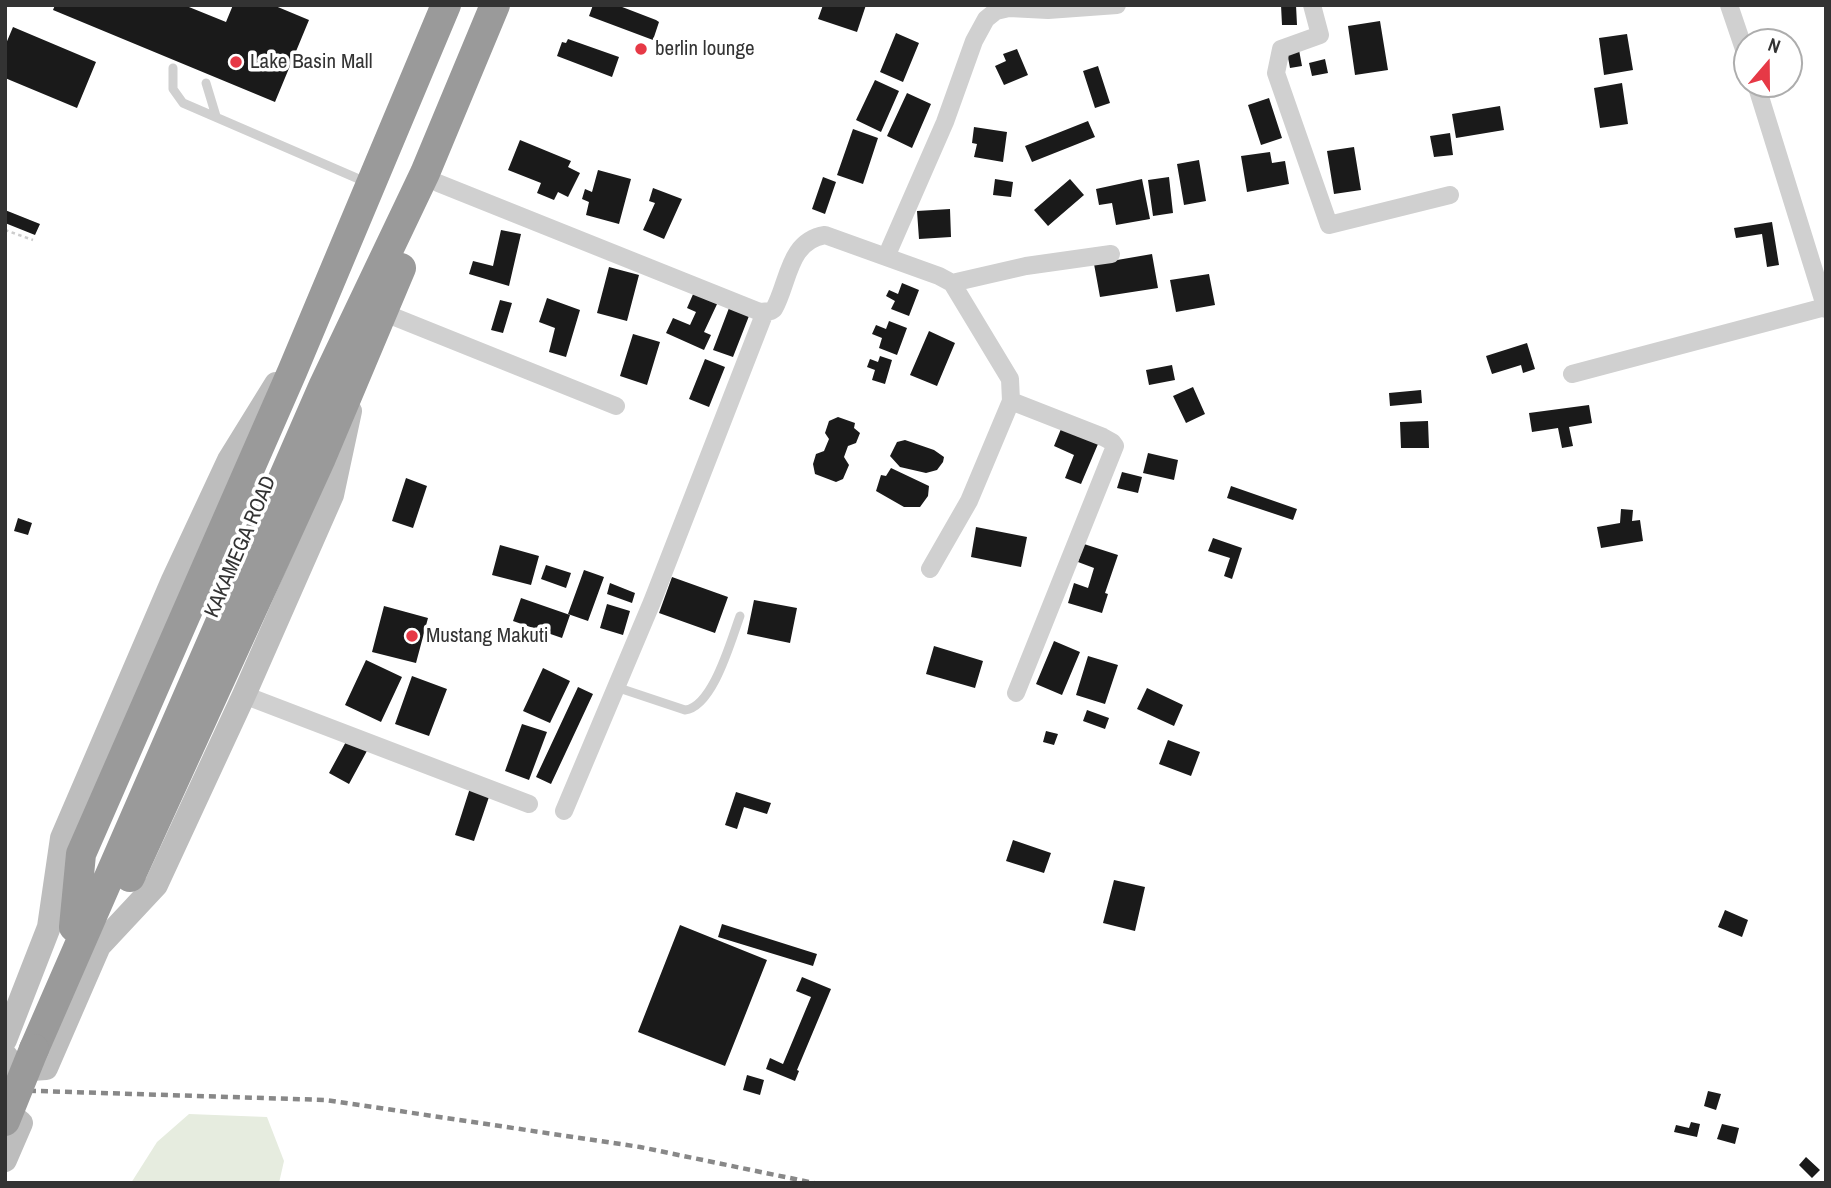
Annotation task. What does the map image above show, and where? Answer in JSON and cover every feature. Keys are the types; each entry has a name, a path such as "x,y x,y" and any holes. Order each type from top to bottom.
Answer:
{"highway":[{"path":"79,929 81,854 292,372 446,5"},
{"name":"KAKAMEGA ROAD","path":"5,1089 79,929 311,381 478,5"},
{"path":"5,1121 79,929 323,387 425,173 495,5"},
{"path":"79,929 132,875 321,458 516,5"}],"street":[{"path":"886,257 945,122 974,41 986,19 996,11 1009,8 1048,10 1118,5"},
{"path":"1312,5 1320,34 1280,49 1276,72 1329,225 1450,195"},
{"path":"1729,5 1737,28"},
{"path":"1572,374 1825,308 1760,98"},
{"path":"438,183 765,313 777,304 798,249 814,237 824,235 952,283 1010,379 1011,401 969,500 930,569"},
{"path":"952,283 1026,266 1111,254"},
{"path":"382,312 616,406"},
{"path":"564,811 653,602 765,313"},
{"path":"5,1040 49,927 62,838 67,826 173,580 229,460 306,336"},
{"path":"5,1055 17,1070 46,1068 99,946 156,885 332,495 362,359"},
{"path":"1011,401 1103,437 1115,446 1016,693"},
{"path":"244,695 529,804"},
{"path":"5,1110 20,1123 5,1160"}],"lane":[{"path":"173,68 173,89 183,103 370,183"},
{"path":"206,83 216,116"},
{"path":"616,687 685,710 694,709 719,673 740,616"}],"path":[{"path":"5,230 33,240"}],"shaded area":[{"path":"189,1114 267,1117 284,1161 279,1183 131,1183 157,1142"}],"building":[{"name":"Lake Basin Mall","path":"55,5 184,5 226,22 233,5 273,5 309,20 275,102 53,10"},
{"path":"593,5 617,5 656,20 659,22 653,40 589,16"},
{"path":"823,5 866,5 857,32 818,19"},
{"path":"1281,5 1296,5 1297,25 1282,25"},
{"path":"1380,21 1388,70 1355,75 1348,26"},
{"path":"13,27 96,62 77,108 5,78 5,46"},
{"path":"896,33 919,43 903,82 880,72"},
{"path":"1627,34 1633,70 1604,75 1599,38"},
{"path":"568,39 619,57 612,77 557,56 562,42 566,43"},
{"path":"1017,49 1028,75 1004,85 995,66 1006,61 1003,54"},
{"path":"1299,50 1302,66 1290,68 1287,52"},
{"path":"1325,59 1328,73 1312,76 1309,63"},
{"path":"1098,66 1110,103 1095,108 1083,71"},
{"path":"875,80 899,91 881,132 856,120"},
{"path":"1622,83 1628,124 1600,128 1594,88"},
{"path":"907,93 931,104 912,148 887,136"},
{"path":"1269,98 1282,138 1261,145 1248,105"},
{"path":"1500,106 1504,130 1456,138 1452,114"},
{"path":"1088,121 1095,137 1032,162 1025,146"},
{"path":"974,127 1007,132 1003,162 974,157 977,144 972,143"},
{"path":"853,129 878,138 863,184 837,175"},
{"path":"1450,133 1453,155 1434,157 1430,136"},
{"path":"520,140 571,161 568,167 580,173 568,197 558,192 554,200 537,193 541,183 508,170"},
{"path":"1354,147 1361,190 1334,194 1327,151"},
{"path":"1270,152 1272,163 1285,161 1289,184 1247,192 1241,156"},
{"path":"1199,160 1206,201 1184,205 1177,164"},
{"path":"598,170 631,179 619,224 586,215 589,202 582,199 585,189 592,192"},
{"path":"823,177 836,182 825,214 812,209"},
{"path":"1169,177 1173,213 1153,216 1148,180"},
{"path":"995,179 1013,182 1011,197 993,195"},
{"path":"1070,179 1084,195 1048,226 1034,210"},
{"path":"1142,179 1150,219 1116,225 1112,203 1099,205 1096,189"},
{"path":"653,188 682,199 664,239 643,230 655,203 649,201"},
{"path":"950,209 951,237 919,239 917,211"},
{"path":"5,210 40,224 35,235 5,223"},
{"path":"1772,222 1779,265 1767,267 1762,234 1736,238 1734,228"},
{"path":"501,230 521,234 509,286 469,274 473,261 493,266"},
{"path":"1152,254 1158,288 1100,297 1094,264"},
{"path":"609,267 639,275 627,321 597,313"},
{"path":"1209,274 1215,305 1176,312 1170,280"},
{"path":"902,283 919,290 909,316 891,309 895,301 886,296 889,290 898,294"},
{"path":"694,292 718,302 704,332 711,335 704,350 666,333 673,318 690,325 696,312 687,308"},
{"path":"547,298 580,310 566,357 549,352 555,328 539,322"},
{"path":"500,300 512,303 503,333 491,330"},
{"path":"729,308 749,316 733,357 713,350"},
{"path":"889,321 907,328 897,355 879,348 882,338 872,334 876,325 886,329"},
{"path":"929,331 955,343 937,386 910,375"},
{"path":"633,334 660,342 647,385 620,376"},
{"path":"1527,343 1535,369 1523,373 1521,365 1492,374 1486,356"},
{"path":"880,356 892,360 885,384 872,380 875,370 867,367 870,359 878,362"},
{"path":"705,359 725,367 709,407 689,399"},
{"path":"1172,365 1175,380 1149,385 1146,370"},
{"path":"1193,387 1205,414 1186,423 1173,396"},
{"path":"1421,390 1422,403 1390,406 1389,393"},
{"path":"1589,405 1592,423 1569,427 1573,446 1562,448 1558,428 1532,432 1529,413"},
{"path":"838,417 855,423 854,428 860,433 856,443 848,446 844,457 849,465 843,479 836,482 815,474 813,464 816,454 824,451 829,439 825,433 829,421"},
{"path":"1428,421 1429,448 1401,448 1400,422"},
{"path":"1061,429 1098,444 1081,484 1065,478 1074,455 1054,446"},
{"path":"905,440 934,450 944,457 943,462 937,470 926,473 900,467 890,456 897,442"},
{"path":"1148,453 1178,460 1174,480 1143,473"},
{"path":"891,468 929,486 928,496 920,507 904,507 876,491 881,475 886,476"},
{"path":"1122,472 1142,477 1138,493 1117,488"},
{"path":"406,478 427,486 413,528 392,521"},
{"path":"1231,486 1297,509 1293,520 1227,498"},
{"path":"1621,509 1633,510 1632,521 1640,520 1643,541 1601,548 1597,527 1620,523"},
{"path":"18,518 32,523 28,535 14,531"},
{"path":"976,527 1027,537 1021,567 971,557"},
{"path":"1213,538 1242,548 1232,579 1224,576 1230,558 1208,551"},
{"path":"1084,544 1118,555 1105,593 1108,594 1102,613 1068,603 1074,583 1088,588 1094,568 1078,562"},
{"path":"500,545 539,556 531,585 492,575"},
{"path":"546,565 571,573 566,588 541,579"},
{"path":"584,570 604,577 588,621 568,614"},
{"path":"672,577 728,597 715,633 659,613"},
{"path":"610,583 635,593 632,603 607,594"},
{"path":"521,598 570,615 562,638 513,621"},
{"path":"754,600 797,608 790,643 747,634"},
{"path":"607,604 630,611 623,635 600,628"},
{"path":"384,606 428,618 416,663 372,652"},
{"path":"1054,641 1080,652 1062,695 1036,684"},
{"path":"934,646 983,661 975,688 926,674"},
{"path":"1088,656 1118,665 1105,704 1076,695"},
{"path":"366,660 402,677 381,722 345,705"},
{"path":"543,668 570,681 550,723 523,711"},
{"path":"412,676 447,689 429,736 395,724"},
{"path":"578,687 593,694 551,784 536,777"},
{"path":"1147,688 1183,705 1174,726 1137,709"},
{"path":"1087,710 1109,718 1105,729 1083,721"},
{"path":"522,724 547,732 529,780 505,771"},
{"path":"1046,731 1058,734 1054,745 1043,742"},
{"path":"348,738 368,749 349,784 329,773"},
{"path":"1168,740 1200,752 1191,776 1159,764"},
{"path":"470,788 490,794 474,841 455,835"},
{"path":"736,792 771,803 767,814 744,807 737,829 725,825"},
{"path":"1013,840 1051,853 1044,873 1006,861"},
{"path":"1114,880 1145,887 1135,931 1103,923"},
{"path":"1725,910 1748,920 1742,937 1718,927"},
{"path":"722,924 817,954 813,966 718,937"},
{"path":"680,925 767,960 725,1066 638,1032"},
{"path":"802,977 831,989 797,1070 799,1071 795,1081 766,1069 770,1058 783,1064 811,997 796,991"},
{"path":"747,1075 764,1080 760,1095 743,1090"},
{"path":"1708,1091 1721,1094 1716,1110 1704,1106"},
{"path":"1691,1122 1700,1124 1697,1137 1674,1132 1676,1125 1689,1128"},
{"path":"1722,1124 1739,1128 1735,1144 1717,1139"},
{"path":"1806,1157 1820,1170 1812,1178 1799,1165"}],"railway":[{"path":"5,1090 326,1100 640,1147 814,1183"}],"place":[{"name":"berlin lounge","path":"641,49"},
{"name":"Lake Basin Mall","path":"236,62"},
{"name":"Mustang Makuti","path":"412,636"}]}
